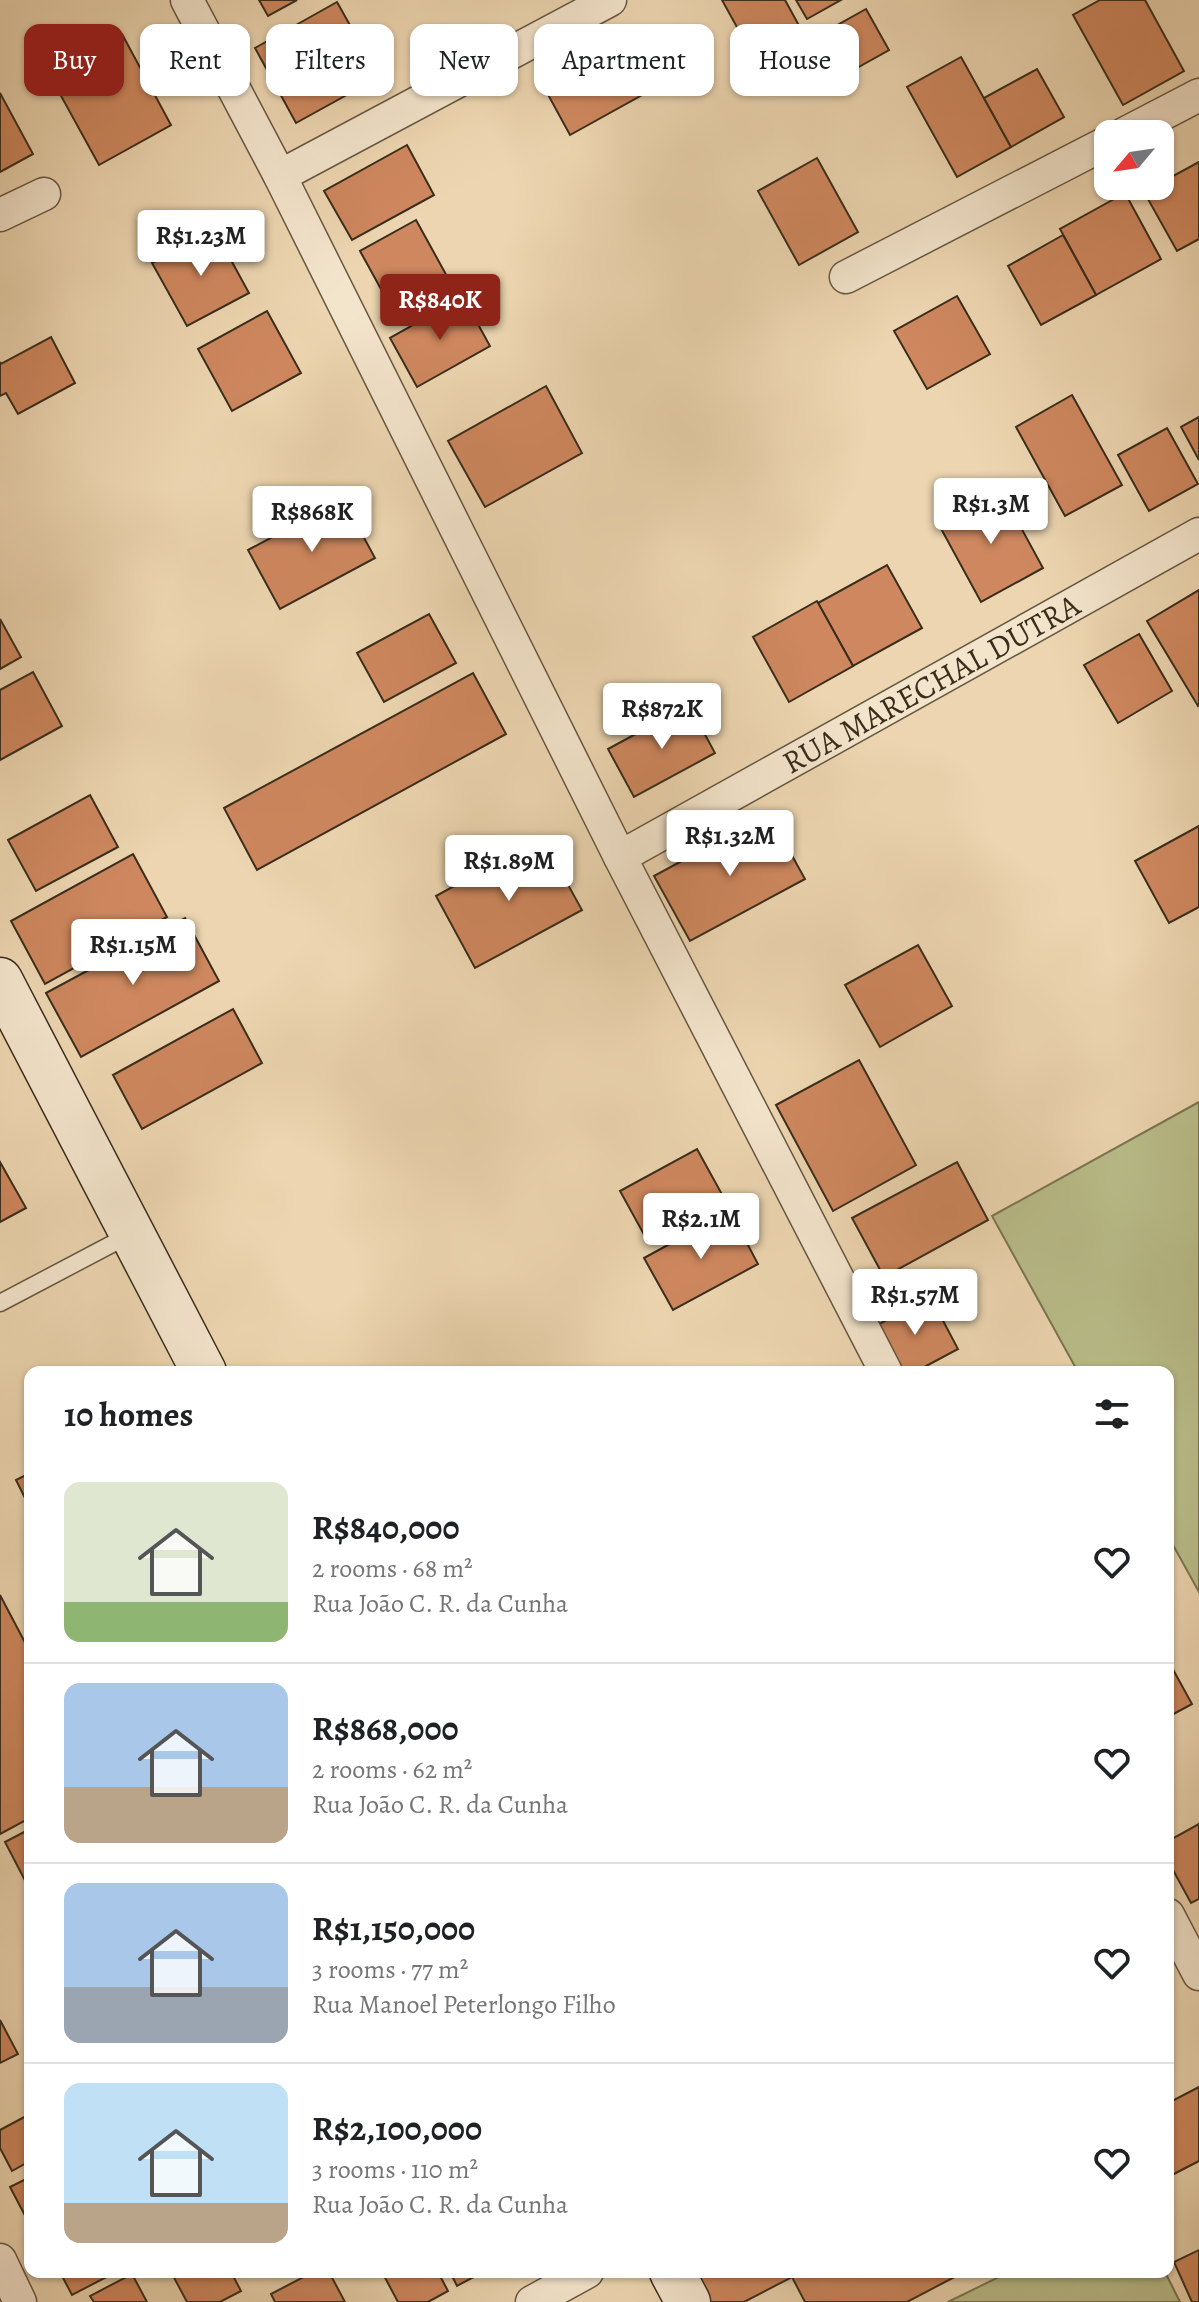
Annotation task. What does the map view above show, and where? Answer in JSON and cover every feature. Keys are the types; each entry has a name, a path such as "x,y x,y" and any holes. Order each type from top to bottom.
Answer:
{"street":[{"path":"187,0 280,176 620,857 883,1366"},
{"path":"280,176 610,0"},
{"path":"1151,120 1199,95"},
{"path":"846,277 1094,149"},
{"path":"0,215 44,194"},
{"name":"RUA MARECHAL DUTRA","path":"620,857 1199,534"},
{"path":"0,980 201,1366"},
{"path":"1174,1927 1188,1954"},
{"path":"0,2260 20,2302"},
{"path":"532,2302 576,2278"},
{"path":"675,2278 688,2302"}],"lane":[{"path":"0,1303 133,1234"}],"green space":[{"path":"1199,1102 1199,1592 1174,1547 1174,1366 1075,1366 992,1216"},
{"path":"997,2278 1168,2278 1180,2302 948,2302"}],"building":[{"path":"259,0 297,0 268,16"},
{"path":"722,0 785,0 798,24 735,24"},
{"path":"796,0 841,0 807,19"},
{"path":"1100,0 1145,0 1184,71 1123,105 1073,15"},
{"path":"337,2 349,24 298,24"},
{"path":"866,9 889,50 859,67 859,24 839,24"},
{"path":"124,38 140,67 140,96 155,96 171,125 99,165 61,96 124,96"},
{"path":"266,42 266,68 255,48"},
{"path":"961,57 1011,147 957,177 907,87"},
{"path":"1037,69 1064,117 1011,147 984,98"},
{"path":"0,93 33,154 0,172"},
{"path":"281,96 345,96 296,123"},
{"path":"549,96 640,96 570,135"},
{"path":"407,145 434,195 352,240 324,191"},
{"path":"817,158 858,232 799,265 758,191"},
{"path":"1199,162 1199,239 1177,251 1148,200 1174,200 1174,175"},
{"path":"1112,200 1129,200 1161,259 1096,295 1060,229"},
{"path":"416,220 454,289 398,320 360,251"},
{"path":"214,229 249,293 187,326 152,263"},
{"path":"1063,235 1096,295 1041,325 1008,266"},
{"path":"957,296 990,354 927,389 894,331"},
{"path":"463,297 490,346 417,387 390,338"},
{"path":"267,311 301,373 232,411 198,349"},
{"path":"51,337 75,383 18,414 6,393 0,396 0,362"},
{"path":"546,386 582,453 485,507 448,441"},
{"path":"1072,395 1122,485 1065,516 1016,427"},
{"path":"1199,417 1199,460 1181,427"},
{"path":"1167,428 1198,484 1149,511 1118,455"},
{"path":"1001,491 1043,568 981,602 939,525"},
{"path":"343,499 375,558 280,609 248,550"},
{"path":"887,565 922,628 853,666 818,603"},
{"path":"1199,590 1199,705 1198,706 1147,621"},
{"path":"817,601 853,666 789,702 753,637"},
{"path":"429,614 456,663 384,702 357,653"},
{"path":"0,619 21,657 0,669"},
{"path":"1139,634 1172,691 1118,723 1084,665"},
{"path":"33,672 62,726 0,760 0,690"},
{"path":"473,673 506,734 257,870 224,808"},
{"path":"689,705 715,753 634,797 608,749"},
{"path":"90,795 118,847 36,891 8,840"},
{"path":"769,814 805,879 690,941 654,876"},
{"path":"1199,826 1199,907 1169,923 1135,861"},
{"path":"542,838 582,910 475,968 436,896"},
{"path":"133,854 167,917 45,984 11,921"},
{"path":"185,918 219,981 81,1057 46,993"},
{"path":"918,945 952,1006 880,1047 845,985"},
{"path":"233,1009 262,1063 142,1129 113,1075"},
{"path":"859,1060 916,1165 833,1211 776,1105"},
{"path":"697,1149 724,1198 647,1240 620,1191"},
{"path":"0,1162 26,1208 0,1222"},
{"path":"957,1162 988,1220 884,1277 852,1218"},
{"path":"730,1211 758,1264 673,1310 644,1258"},
{"path":"930,1296 958,1349 926,1366 893,1366 872,1328"},
{"path":"24,1476 24,1496 16,1480"},
{"path":"0,1595 24,1641 24,1821 0,1834"},
{"path":"1174,1671 1192,1704 1174,1714"},
{"path":"1199,1824 1199,1899 1191,1903 1174,1872 1174,1838"},
{"path":"24,1832 24,1878 5,1842"},
{"path":"0,2020 18,2054 0,2063"},
{"path":"1199,2087 1199,2161 1174,2174 1174,2100"},
{"path":"24,2117 24,2164 12,2171 0,2148 0,2130"},
{"path":"24,2180 24,2214 10,2187"},
{"path":"1199,2250 1199,2302 1192,2302 1174,2262"},
{"path":"63,2278 105,2278 72,2295"},
{"path":"124,2278 134,2278 147,2302 94,2302 90,2296"},
{"path":"174,2278 234,2278 241,2291 220,2302 187,2302"},
{"path":"302,2278 332,2278 345,2302 275,2302 271,2294"},
{"path":"385,2278 441,2278 448,2291 428,2302 398,2302"},
{"path":"453,2278 472,2278 457,2286"},
{"path":"688,2278 790,2278 744,2302 701,2302"},
{"path":"793,2278 953,2278 907,2302 805,2302"}]}
